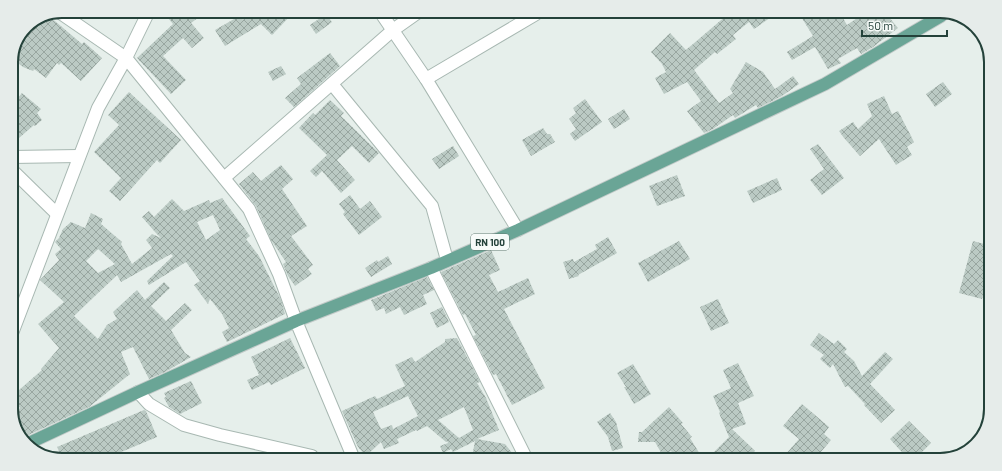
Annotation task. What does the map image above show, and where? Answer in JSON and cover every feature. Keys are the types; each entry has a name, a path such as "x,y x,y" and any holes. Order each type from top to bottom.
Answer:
{"main road":[{"name":"RN 100","path":"32,441 296,321 431,268 518,230 825,84 938,18"}],"street":[{"path":"67,18 126,58 249,209 279,274 296,321 351,453"},
{"path":"18,317 98,108 146,18"},
{"path":"385,18 426,79 518,230"},
{"path":"224,178 393,30 410,18"},
{"path":"426,79 529,18"},
{"path":"332,84 432,206 447,260"},
{"path":"18,158 79,156"},
{"path":"18,176 57,214"},
{"path":"431,268 524,453"},
{"path":"138,392 149,404 184,425 299,453"}],"building":[{"path":"168,18 198,18 191,23 204,38 192,48 183,38 163,56 186,80 171,94 137,58 173,24"},
{"path":"236,18 242,18 243,20 245,18 288,18 272,35 261,24 225,46 215,30"},
{"path":"320,18 329,18 332,22 316,34 310,25"},
{"path":"723,18 770,18 754,29 749,22 733,35 736,39 717,54 715,52 694,70 719,103 733,93 730,89 746,62 763,72 775,89 793,76 799,84 782,96 758,108 756,105 735,118 733,115 713,129 704,133 687,111 701,101 687,82 664,94 655,78 666,72 662,64 651,52 670,33 686,50"},
{"path":"802,18 843,18 847,25 857,18 890,18 898,28 873,47 861,54 857,48 838,59 841,63 828,69 815,47 792,60 787,52 813,36"},
{"path":"53,19 82,44 84,42 102,58 81,81 61,63 59,65 57,63 46,78 34,69 33,71 18,63 19,50 22,42 33,29 40,24"},
{"path":"330,53 340,66 294,107 285,98 301,84 297,78"},
{"path":"281,66 286,74 273,81 268,72"},
{"path":"943,82 952,94 935,107 926,94"},
{"path":"129,92 181,140 160,163 157,160 120,201 109,191 121,178 94,152 119,125 108,115"},
{"path":"22,93 41,109 37,113 42,120 18,139 18,98"},
{"path":"884,96 892,114 898,111 914,142 907,147 912,155 896,165 879,139 860,156 839,131 853,122 858,129 872,116 867,104"},
{"path":"585,99 602,122 575,141 570,134 576,129 569,119 576,113 573,108"},
{"path":"330,100 344,113 341,116 379,153 369,163 352,146 337,160 355,180 341,193 322,171 316,177 310,171 327,155 299,128 313,113 315,115"},
{"path":"624,109 630,119 614,129 608,119"},
{"path":"543,128 547,134 550,134 555,142 531,156 522,140"},
{"path":"818,144 844,178 822,195 810,180 824,169 810,149"},
{"path":"453,146 459,156 439,169 432,159"},
{"path":"281,165 293,179 282,189 307,226 291,236 313,265 308,269 312,274 295,286 288,276 283,264 286,262 271,240 256,206 239,184 253,172 261,181"},
{"path":"677,175 685,196 657,206 649,186"},
{"path":"777,178 782,190 753,203 747,191"},
{"path":"350,195 360,209 370,201 382,217 359,235 343,214 345,212 339,204"},
{"path":"222,198 250,236 246,239 259,256 281,300 285,314 227,342 222,332 229,328 222,314 210,299 208,304 194,285 200,281 186,262 149,285 147,281 173,256 171,254 121,282 117,275 74,316 98,339 107,325 117,319 113,312 137,290 145,300 164,282 170,288 151,306 166,321 185,303 192,310 171,330 185,353 191,357 165,372 149,379 133,347 121,352 130,374 89,407 27,436 22,429 19,418 18,410 20,408 18,406 18,391 42,370 41,369 59,348 38,324 64,302 40,280 59,260 55,254 61,249 55,242 59,238 63,229 71,222 85,228 91,213 103,219 101,224 122,242 121,244 132,264 152,248 146,240 152,234 161,238 142,217 149,211 154,217 172,199 184,211 209,200 210,203","holes":["213,215 220,230 206,240 197,222","98,249 115,264 98,273 86,261"]},
{"path":"608,237 617,253 578,275 579,276 569,279 563,262 573,259 574,262 597,249 595,245"},
{"path":"679,241 690,259 648,282 638,263"},
{"path":"973,241 984,244 984,292 982,299 959,293"},
{"path":"491,250 500,270 489,275 498,292 528,278 535,294 504,309 545,388 512,405 496,374 493,375 473,336 476,335 465,314 463,315 441,272"},
{"path":"388,256 392,264 371,277 365,268 377,260 378,262"},
{"path":"427,277 434,290 423,295 427,304 404,315 400,307 386,314 384,308 376,311 371,300"},
{"path":"718,299 729,323 711,331 700,307"},
{"path":"442,307 449,322 437,328 430,313"},
{"path":"819,333 834,344 838,340 847,349 844,352 854,361 862,376 885,352 893,359 870,384 895,410 881,423 848,386 845,387 833,364 830,368 820,359 824,355 810,345"},
{"path":"290,338 305,368 271,385 269,382 252,390 247,380 259,375 251,357"},
{"path":"457,338 480,382 477,383 486,398 499,430 477,439 505,444 512,453 473,453 475,441 453,452 451,449 443,453 440,446 448,443 447,441 446,442 427,426 397,439 399,443 384,449 381,442 369,453 363,453 358,447 342,411 375,396 377,399 405,386 395,365 412,357 415,362 445,342 445,339","holes":["408,396 418,416 393,429 392,425 381,429 373,412","464,407 473,430 459,438 438,420"]},
{"path":"738,363 754,396 738,403 746,424 732,429 755,451 753,453 713,453 729,437 713,396 731,388 723,370"},
{"path":"633,364 651,394 634,404 617,373"},
{"path":"191,381 202,403 180,414 169,407 164,398 166,397 164,393"},
{"path":"802,404 829,427 824,434 831,440 820,453 787,453 799,439 783,426"},
{"path":"669,407 683,423 681,424 692,437 690,438 699,453 672,453 671,451 668,453 661,453 655,442 638,442 639,432 642,432"},
{"path":"144,410 146,411 157,437 119,453 62,453 60,453 57,447"},
{"path":"610,413 616,422 623,448 612,451 608,437 597,422"},
{"path":"909,421 931,443 921,453 903,453 890,439"}]}
